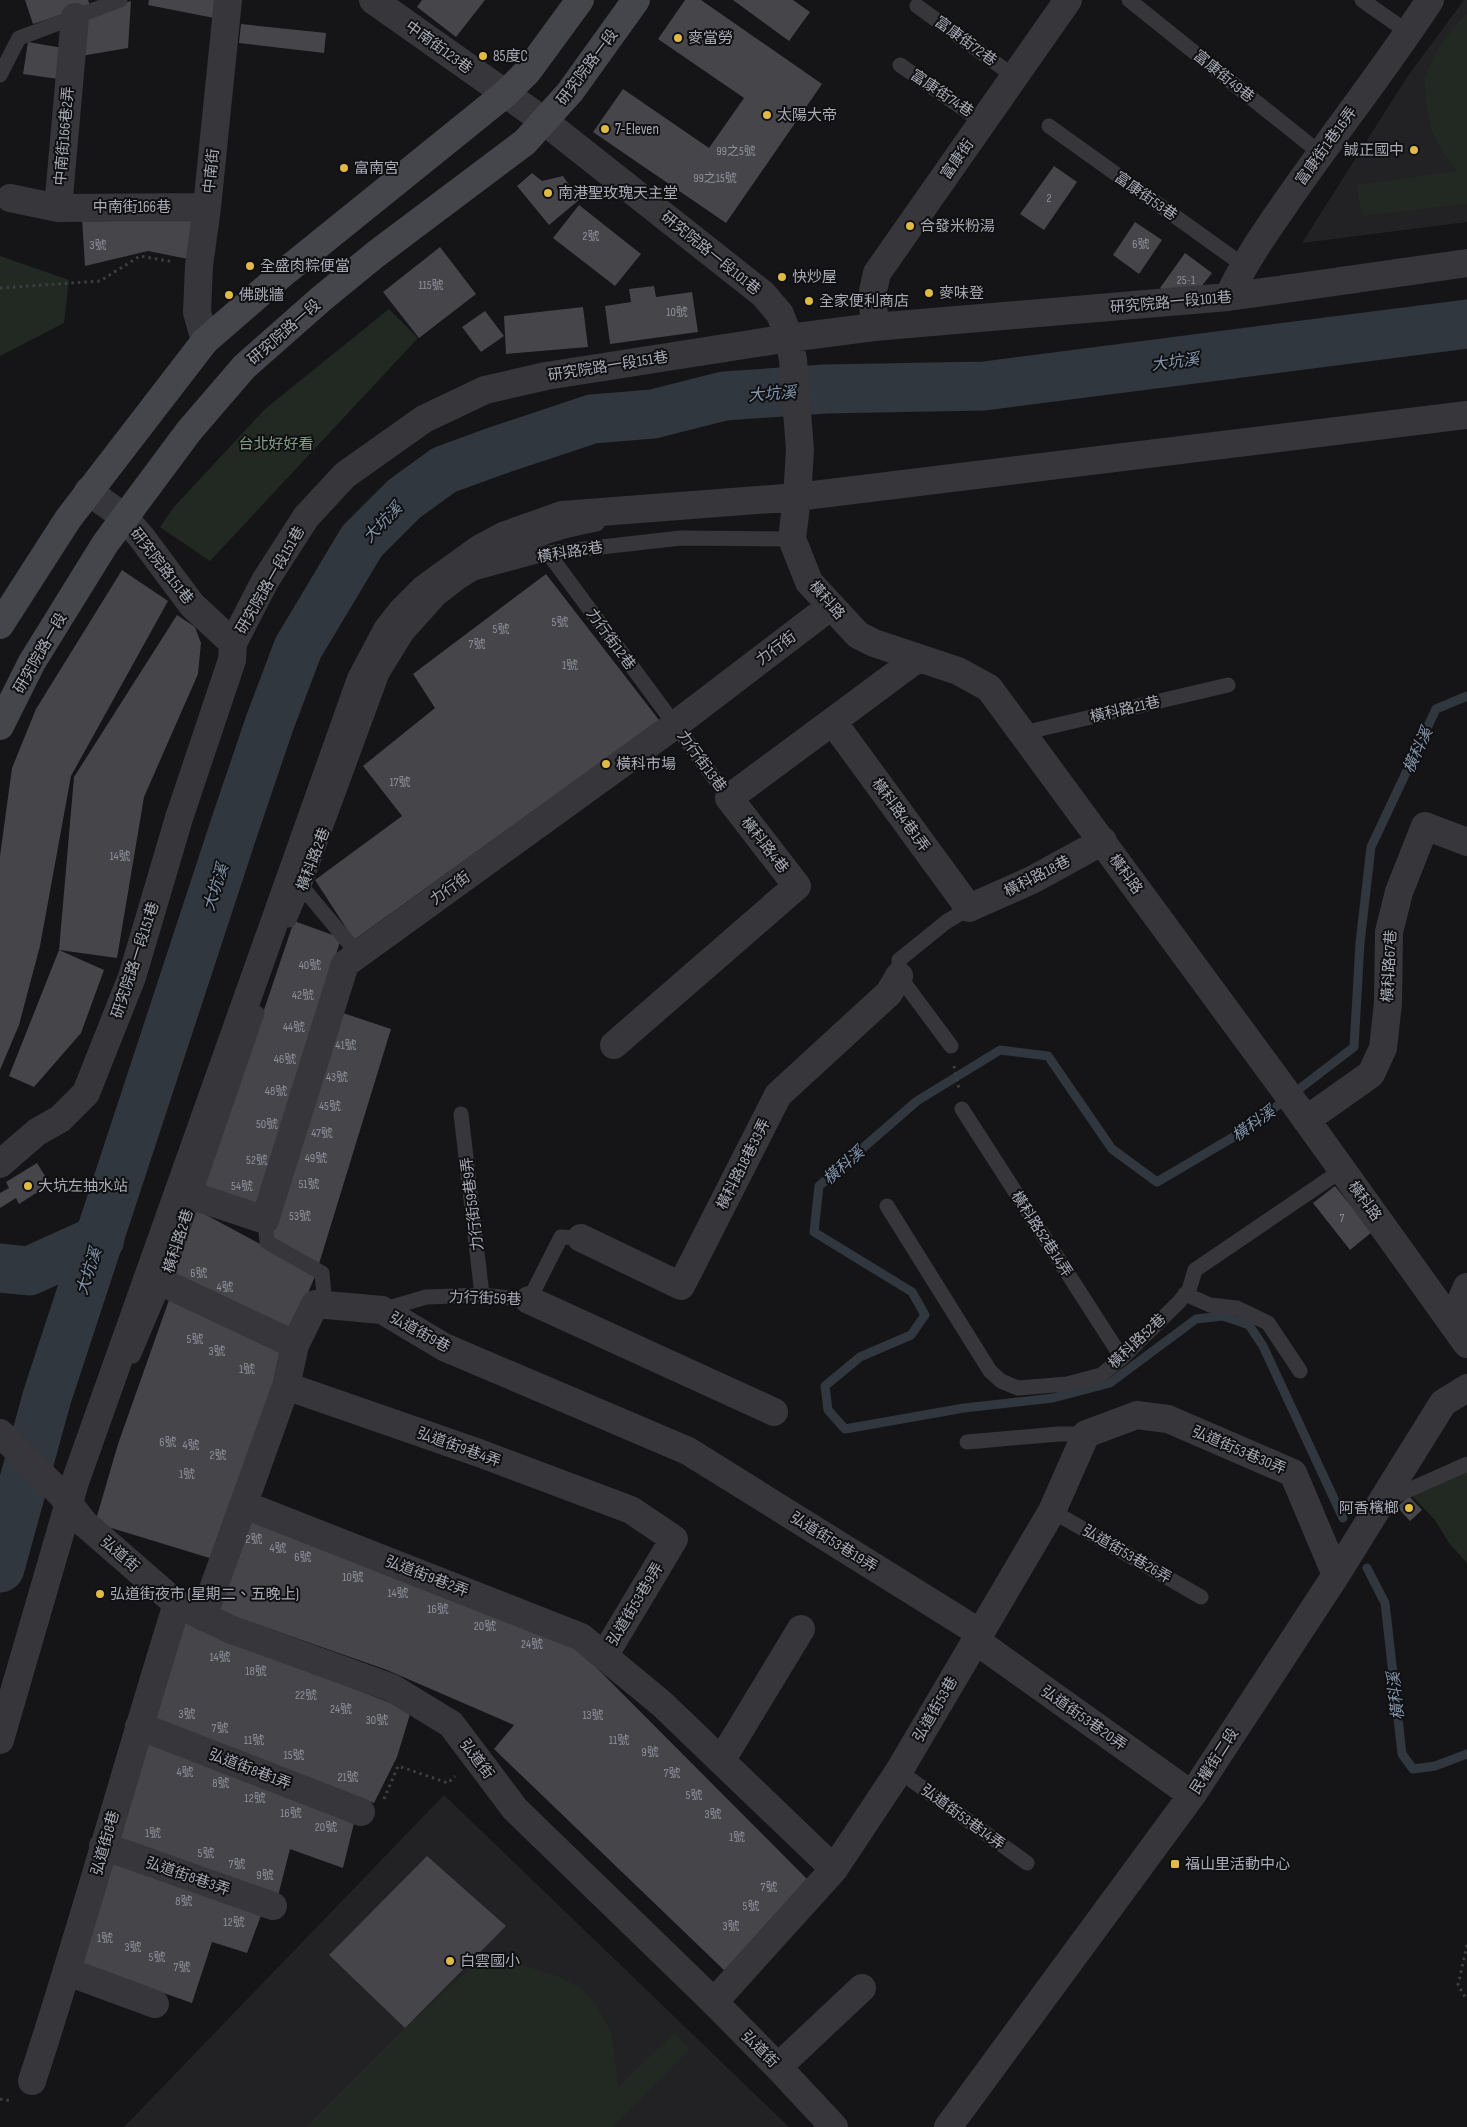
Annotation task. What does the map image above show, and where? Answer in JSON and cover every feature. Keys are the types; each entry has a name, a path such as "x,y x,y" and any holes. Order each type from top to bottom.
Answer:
{"main road":[{"path":"0,625 88,491 205,341 287,270 505,94 528,71 580,0"},
{"name":"研究院路一段","path":"0,726 32,662 105,544 189,431 244,367 321,299 369,260 525,142 570,92 636,0"}],"street":[{"name":"中南街","path":"205,341 197,312 199,266 207,207 228,0"},
{"name":"中南街123巷","path":"373,0 505,94"},
{"name":"富康街","path":"874,327 874,291 877,273 1068,0"},
{"name":"富康街1巷16弄","path":"1228,297 1243,265 1320,153 1409,33 1430,0"},
{"name":"中南街166巷2弄","path":"10,198 58,208 75,17"},
{"name":"研究院路一段101巷","path":"505,94 544,121 763,294 780,314 791,349 800,450"},
{"name":"中南街166巷","path":"58,208 207,207"},
{"name":"研究院路一段101巷","path":"874,327 1228,297 1467,264"},
{"name":"研究院路一段151巷","path":"0,1164 37,1132 60,1119 86,1093 132,977 178,818 232,660 233,643 265,581 306,517 345,475 424,419 485,390 546,376 791,349 874,327"},
{"path":"0,1740 62,1496 78,1473 360,679 387,630 402,611 425,588 479,549 503,536 562,515 797,497 1467,415"},
{"name":"橫科路","path":"800,450 792,539 809,582 858,635 874,644 958,671 989,688 1103,841 1460,1333"},
{"name":"研究院路151巷","path":"88,491 124,518 142,538 192,605 233,643"},
{"name":"力行街","path":"265,1220 345,964 675,725 831,606"},
{"path":"729,798 918,658"},
{"name":"橫科路4巷1弄","path":"832,722 969,908"},
{"name":"橫科路4巷","path":"614,1044 797,886 729,798"},
{"name":"橫科路67巷","path":"1303,1116 1371,1074 1383,1048 1388,1002 1389,932 1398,892 1425,826 1467,842"},
{"name":"橫科路18巷","path":"969,908 1032,880 1103,841"},
{"name":"橫科路18巷33弄","path":"580,1238 682,1286 778,1095 889,993 899,976"},
{"path":"193,1196 265,1220"},
{"path":"164,1283 295,1345"},
{"path":"1460,1333 1467,1287"},
{"path":"530,1300 774,1412"},
{"path":"203,1617 245,1505 286,1386 295,1345 315,1304 325,1305"},
{"name":"弘道街9巷","path":"325,1305 382,1310 444,1347 688,1451"},
{"name":"弘道街9巷4弄","path":"286,1386 488,1456 631,1510"},
{"name":"民權街二段","path":"948,2127 1192,1795 1336,1575 1443,1403 1467,1388"},
{"name":"弘道街53巷30弄","path":"1086,1434 1137,1415 1168,1419 1293,1473 1336,1575"},
{"name":"弘道街","path":"0,1433 62,1496 85,1524 177,1604 232,1630 392,1688 451,1724 515,1809 714,2002 834,2127"},
{"name":"弘道街53巷","path":"714,2002 834,1869 898,1771 1052,1511 1086,1434"},
{"name":"弘道街53巷19弄","path":"688,1451 977,1637"},
{"name":"弘道街9巷2弄","path":"245,1505 574,1634 581,1637 604,1656"},
{"name":"弘道街53巷9弄","path":"631,1510 674,1538 604,1656 662,1704 834,1869"},
{"name":"弘道街8巷","path":"32,2082 68,1972 139,1726 177,1604"},
{"path":"721,1761 801,1629"},
{"name":"弘道街53巷20弄","path":"977,1637 1192,1795"},
{"name":"弘道街8巷1弄","path":"139,1726 361,1812"},
{"name":"弘道街8巷3弄","path":"104,1846 273,1906"},
{"path":"68,1972 155,2004"},
{"path":"778,2067 862,1988"}],"lane":[{"path":"0,75 19,38 120,0"},
{"name":"富康街49巷","path":"1129,0 1320,153"},
{"path":"1362,0 1409,33"},
{"name":"富康街72巷","path":"917,6 1015,77"},
{"name":"富康街74巷","path":"900,65 983,122"},
{"name":"富康街53巷","path":"1049,126 1243,265"},
{"path":"474,573 516,547 542,538 571,529 646,516 676,507"},
{"name":"橫科路2巷","path":"78,1473 126,1374 164,1283 288,923 303,888 374,693 393,654 406,634 439,598 474,573 548,553 681,538 792,539"},
{"name":"力行街12巷","path":"548,553 675,725"},
{"name":"橫科路21巷","path":"1023,733 1228,685"},
{"name":"力行街13巷","path":"675,725 729,798"},
{"path":"303,888 358,954"},
{"path":"951,1046 899,976 899,960 946,922 969,908"},
{"name":"橫科路52巷14弄","path":"962,1110 1122,1358"},
{"name":"力行街59巷9弄","path":"461,1114 482,1295"},
{"name":"橫科路52巷","path":"887,1206 990,1371 1001,1381 1018,1388 1067,1384 1101,1375 1122,1358 1189,1290 1195,1270 1342,1170"},
{"path":"265,1220 267,1242 322,1273 325,1305"},
{"name":"力行街59巷","path":"382,1310 426,1297 482,1295 530,1300 560,1237 580,1238"},
{"path":"1185,1294 1210,1306 1237,1308 1268,1323 1300,1371"},
{"path":"967,1442 1059,1434 1086,1434"},
{"path":"1380,1503 1467,1464"},
{"name":"弘道街53巷26弄","path":"1052,1511 1201,1597"},
{"name":"弘道街53巷14弄","path":"898,1771 1027,1863"}],"path":[{"path":"0,288 100,281 140,256 199,266"},
{"path":"951,1046 962,1110"},
{"path":"361,1812 378,1814 398,1766 448,1782 475,1757"},
{"path":"1467,1945 1458,1985 1467,2000"}],"shaded area":[{"name":"誠正國中","path":"1464,0 1467,0 1467,222 1302,243 1407,77"},
{"name":"白雲國小","path":"444,1795 789,2127 124,2127"}],"green space":[{"path":"1467,14 1467,204 1361,216 1357,185 1457,171 1442,152 1431,129 1424,78 1440,45"},
{"path":"0,256 69,280 64,323 0,356"},
{"name":"台北好好看","path":"389,309 418,338 210,561 160,527 174,507 265,409"},
{"path":"1467,1469 1467,1563 1449,1543 1435,1520 1411,1495"},
{"path":"512,1962 558,1976 582,1989 595,2003 612,2033 618,2087 674,2033 690,2049 613,2127 306,2127 405,2028 469,1969"}],"building":[{"path":"25,0 88,0 90,5 33,24"},
{"path":"149,0 216,0 214,18 148,5"},
{"path":"422,0 485,0 456,37 417,7"},
{"name":"太陽大帝","path":"685,0 701,0 822,84 726,223 593,132 623,89 709,148 744,98 658,39"},
{"path":"733,0 793,0 810,12 789,41"},
{"path":"131,1 128,48 81,56 87,15"},
{"path":"241,24 326,33 324,53 239,43"},
{"path":"28,42 69,49 65,80 23,74"},
{"path":"1054,166 1077,182 1044,230 1020,214"},
{"name":"南港聖玫瑰天主堂","path":"532,173 542,181 563,176 579,200 549,225 517,186"},
{"path":"579,205 641,254 615,286 553,238"},
{"path":"194,208 188,259 148,251 85,266 82,218"},
{"path":"1135,222 1162,240 1139,274 1113,255"},
{"path":"440,247 476,294 419,338 383,292"},
{"path":"1185,253 1212,273 1197,292 1172,297 1160,288"},
{"path":"654,286 656,297 692,292 698,332 610,344 605,306 631,302 629,289"},
{"path":"583,307 588,347 506,354 504,316"},
{"path":"485,311 504,336 481,352 462,327"},
{"path":"122,570 168,601 71,776 40,946 19,1025 0,1070 0,856 12,768 36,709"},
{"path":"546,574 659,720 354,940 315,880 402,816 363,766 435,708 413,674"},
{"path":"177,615 195,627 201,643 198,674 144,797 117,958 59,950 74,777"},
{"path":"294,921 341,938 261,1208 203,1191"},
{"path":"59,950 104,970 81,1033 34,1087 9,1076"},
{"path":"337,1011 391,1029 319,1264 268,1239"},
{"name":"大坑左抽水站","path":"37,1163 50,1184 19,1204 16,1198 0,1208 0,1193 9,1188 6,1182"},
{"path":"1335,1186 1372,1232 1350,1250 1313,1203"},
{"path":"197,1210 316,1274 291,1333 174,1276"},
{"path":"169,1300 281,1349 272,1396 216,1560 95,1523 118,1444"},
{"name":"阿香檳榔","path":"1409,1496 1422,1510 1410,1521 1397,1507"},
{"path":"248,1514 568,1639 810,1882 726,1972 494,1749 514,1725 387,1670 216,1610"},
{"path":"180,1621 411,1711 397,1757 374,1803 153,1719"},
{"path":"145,1742 355,1819 343,1868 290,1849 278,1896 114,1840"},
{"path":"427,1856 506,1926 405,2028 329,1955"},
{"path":"110,1862 262,1913 247,1953 212,1942 192,2003 78,1963"}],"waterway":[{"name":"大坑溪","path":"0,1568 47,1397 270,722 298,648 362,541 404,499 444,470 592,419 653,414 724,396 825,389 984,386 1467,324"},
{"name":"橫科溪","path":"1343,1518 1263,1346 1249,1325 1223,1316 1196,1319 1110,1383 1053,1398 964,1408 845,1429 828,1410 825,1386 860,1357 911,1335 925,1315 912,1292 814,1232 819,1186 917,1101 1000,1050 1048,1056 1112,1149 1157,1182 1247,1129 1354,1047 1360,943 1371,847 1436,709 1467,696"},
{"path":"0,1268 29,1271 100,1239"},
{"name":"橫科溪","path":"1367,1568 1385,1603 1402,1754 1413,1769 1435,1766 1467,1754"}],"place":[{"name":"麥當勞","path":"678,38"},
{"name":"85度C","path":"483,56"},
{"name":"太陽大帝","path":"767,115"},
{"name":"7-Eleven","path":"605,129"},
{"name":"誠正國中","path":"1414,150"},
{"name":"富南宮","path":"344,168"},
{"name":"南港聖玫瑰天主堂","path":"548,193"},
{"name":"合發米粉湯","path":"910,226"},
{"name":"全盛肉粽便當","path":"250,266"},
{"name":"快炒屋","path":"782,277"},
{"name":"麥味登","path":"929,293"},
{"name":"佛跳牆","path":"229,295"},
{"name":"全家便利商店","path":"809,301"},
{"name":"橫科市場","path":"606,764"},
{"name":"大坑左抽水站","path":"28,1186"},
{"name":"阿香檳榔","path":"1409,1508"},
{"name":"弘道街夜市 (星期二、五晚上)","path":"100,1594"},
{"name":"福山里活動中心","path":"1175,1864"},
{"name":"白雲國小","path":"450,1961"}]}
